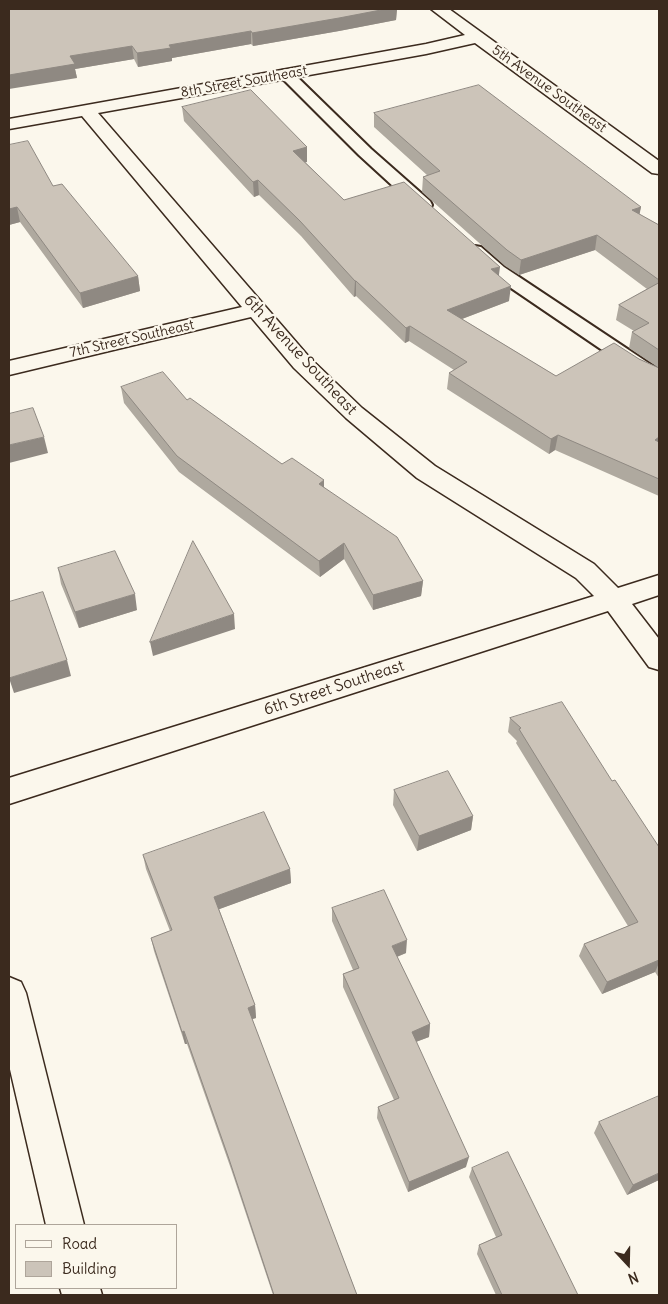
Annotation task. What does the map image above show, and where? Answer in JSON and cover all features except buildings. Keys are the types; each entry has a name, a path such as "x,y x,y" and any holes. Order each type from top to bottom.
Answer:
{"street":[{"name":"5th Avenue Southeast","path":"439,9 659,169"},
{"name":"8th Street Southeast","path":"9,124 444,45 478,37"},
{"name":"6th Avenue Southeast","path":"86,110 256,310 309,369 354,413 426,472 584,571 614,600 659,659"},
{"name":"7th Street Southeast","path":"9,368 256,310"},
{"name":"6th Street Southeast","path":"9,791 659,585"},
{"path":"9,994 65,1224"}],"lane":[{"path":"286,74 365,152 439,218"},
{"path":"461,238 498,271 659,378"}]}
